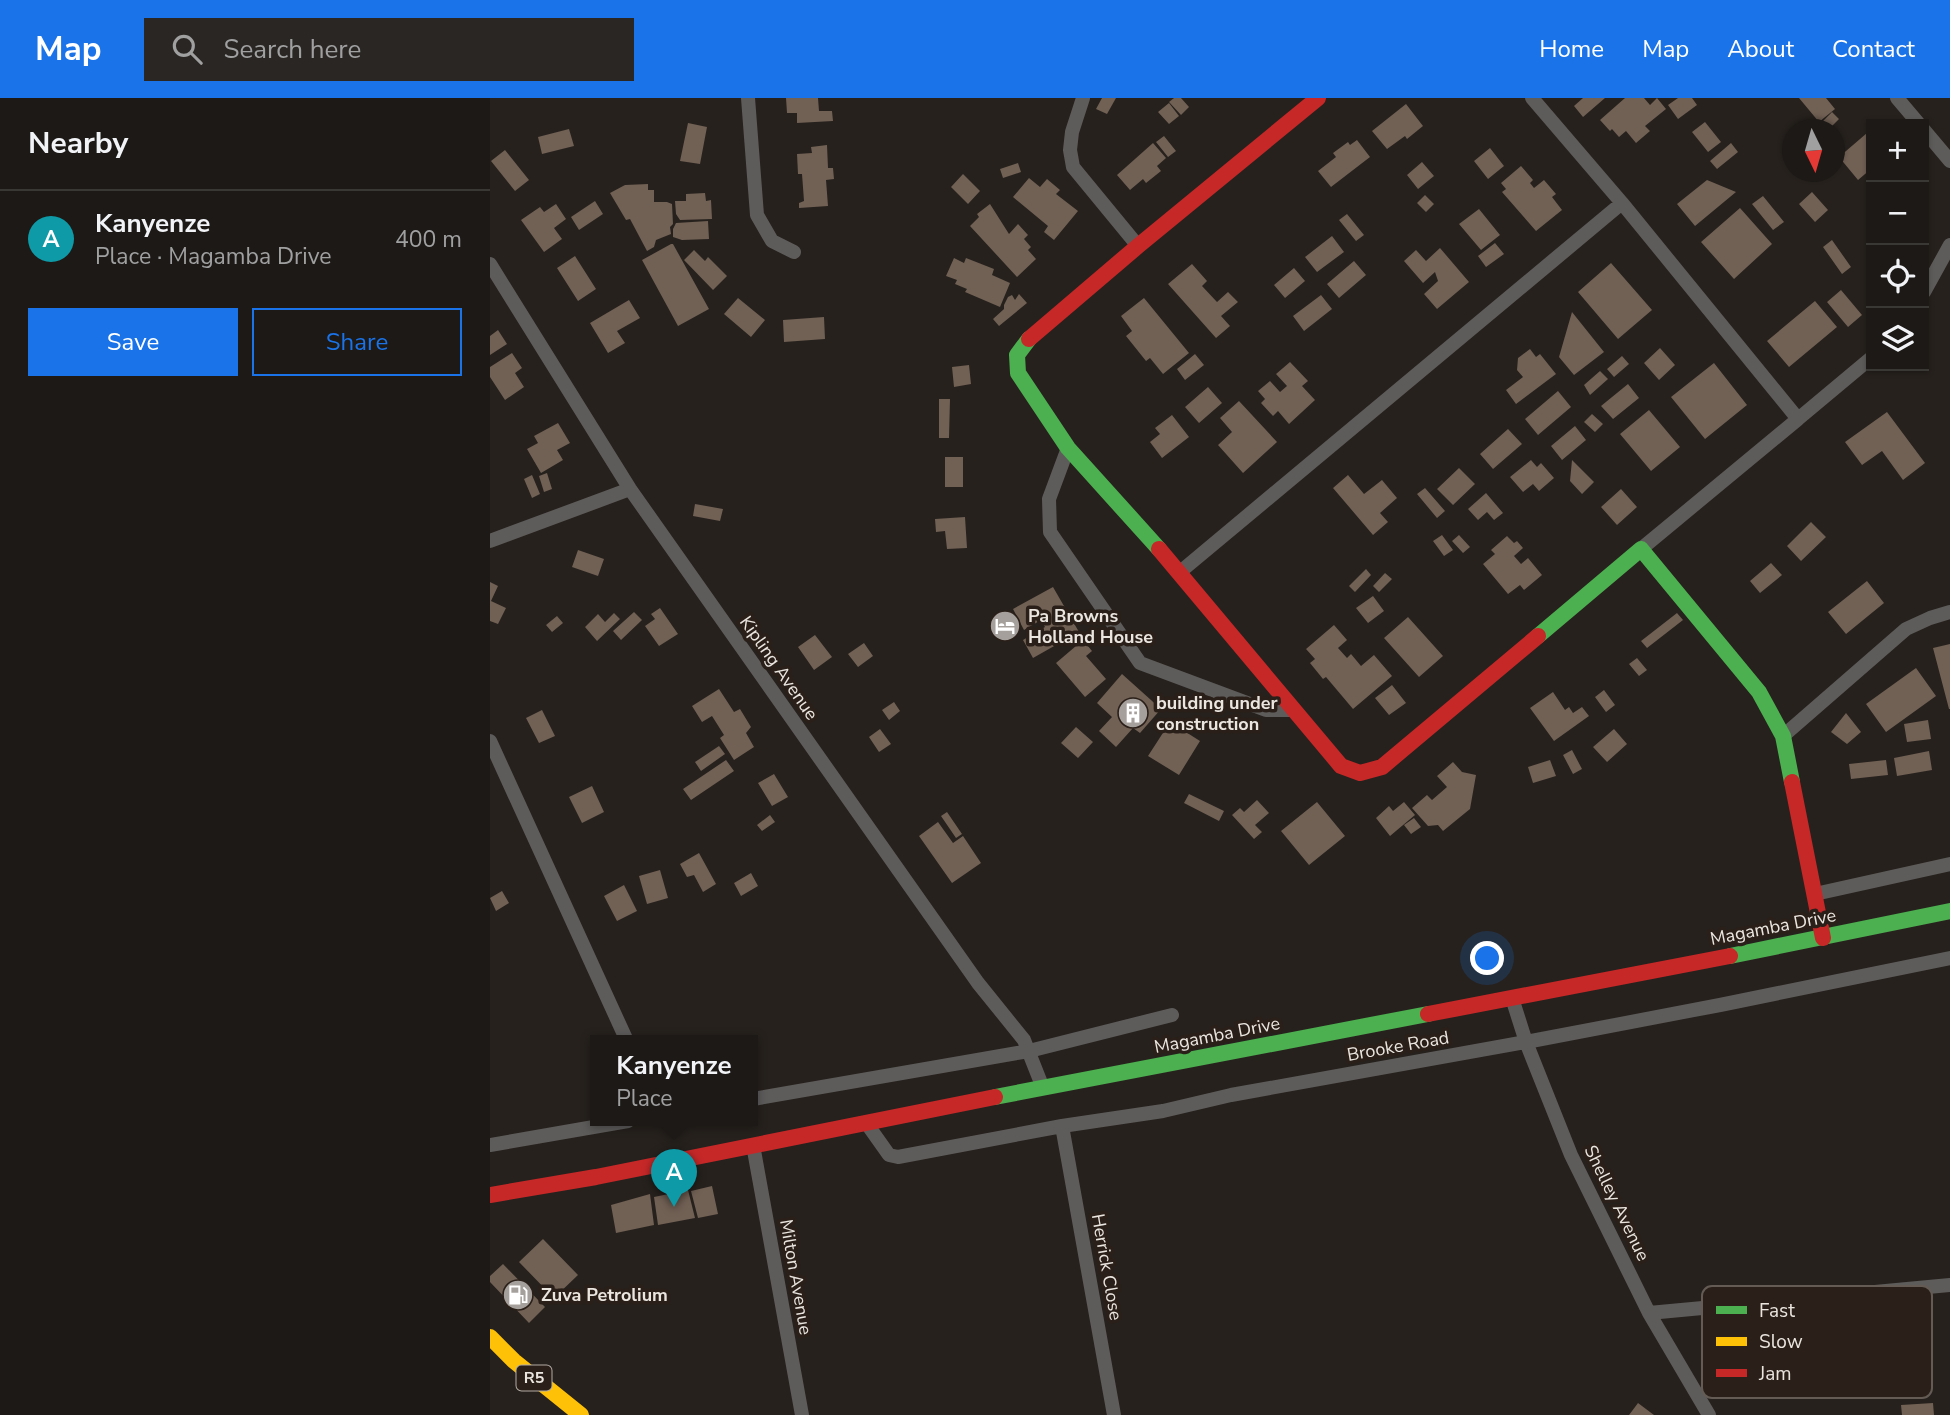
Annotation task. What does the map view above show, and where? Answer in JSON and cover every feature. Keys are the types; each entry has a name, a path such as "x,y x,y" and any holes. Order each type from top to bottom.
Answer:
{"main road":[{"path":"1318,98 1027,341 1017,355 1018,373 1069,448 1181,572 1341,766 1360,773 1382,767 1641,550 1759,692 1783,736 1823,938"},
{"name":"Magamba Drive","path":"490,1195 596,1177 1950,911"},
{"name":"R5","path":"490,1337 514,1362 581,1415"}],"street":[{"path":"748,98 757,215 772,241 794,252"},
{"path":"1083,98 1072,132 1070,150 1073,167 1138,246"},
{"path":"1532,98 1622,203 1798,419"},
{"path":"1897,98 1915,119"},
{"path":"1929,136 1950,161"},
{"path":"1181,572 1622,203"},
{"path":"1929,283 1950,245"},
{"name":"Kipling Avenue","path":"490,264 630,489 978,984 1024,1040 1043,1088"},
{"path":"1641,550 1866,362"},
{"path":"1069,448 1049,499 1049,531 1140,663 1266,710 1294,710"},
{"path":"490,541 630,489"},
{"path":"1783,736 1906,629 1950,612"},
{"path":"490,741 624,1035"},
{"path":"1815,894 1950,864"},
{"name":"Brooke Road","path":"867,1124 889,1155 898,1157 1062,1126 1163,1111 1231,1095 1733,1003 1950,958"},
{"name":"Shelley Avenue","path":"1512,998 1526,1042 1571,1156 1649,1313 1709,1415"},
{"path":"758,1098 1029,1051 1172,1015"},
{"path":"490,1145 599,1126"},
{"name":"Herrick Close","path":"1062,1126 1114,1415"},
{"name":"Milton Avenue","path":"753,1145 802,1415"},
{"path":"1932,1287 1950,1285"},
{"path":"1649,1313 1702,1308"}],"building":[{"path":"786,98 818,98 819,111 832,111 833,121 797,123 797,113 787,113"},
{"path":"1102,98 1116,98 1107,114 1096,109"},
{"path":"1174,98 1181,98 1189,107 1181,115 1169,102"},
{"path":"1583,98 1605,98 1583,117 1574,106"},
{"path":"1625,98 1644,98 1650,105 1657,98 1666,109 1645,126 1650,131 1636,143 1626,131 1619,137 1600,120"},
{"path":"1678,98 1692,98 1697,105 1678,119 1668,105"},
{"path":"1799,98 1826,98 1835,109 1823,119 1816,119"},
{"path":"1169,103 1179,116 1169,124 1158,112"},
{"path":"1406,104 1423,126 1407,139 1405,136 1387,149 1372,131"},
{"path":"1832,112 1839,119 1825,119"},
{"path":"1705,122 1721,142 1708,152 1692,132"},
{"path":"688,123 707,127 700,164 680,161"},
{"path":"569,129 574,146 542,154 538,137"},
{"path":"1866,134 1866,173 1858,180 1845,164 1845,152"},
{"path":"1164,136 1176,151 1168,157 1156,142"},
{"path":"1357,140 1370,157 1331,187 1318,171 1336,157 1333,153 1348,142 1350,145"},
{"path":"1153,143 1166,158 1157,166 1161,171 1146,183 1143,179 1130,190 1117,175"},
{"path":"1731,143 1738,152 1717,169 1710,161"},
{"path":"827,145 828,168 833,168 834,179 826,180 828,206 799,208 799,203 804,201 797,154 812,153 811,147"},
{"path":"1490,148 1504,166 1488,179 1474,161"},
{"path":"505,150 529,180 515,191 491,161"},
{"path":"1422,162 1434,176 1418,189 1407,175"},
{"path":"1018,163 1021,172 1003,178 1000,169"},
{"path":"1521,166 1533,180 1530,183 1534,188 1544,180 1556,194 1552,197 1562,210 1536,231 1502,192 1506,189 1501,183"},
{"path":"963,174 980,191 968,204 951,187"},
{"path":"1029,178 1040,187 1047,179 1060,190 1056,194 1078,211 1054,240 1044,232 1048,226 1013,197"},
{"path":"1707,180 1736,192 1695,226 1677,204"},
{"path":"648,184 648,190 654,190 654,202 672,204 673,224 670,227 671,234 656,240 654,247 647,251 630,219 626,220 610,193 625,185"},
{"path":"1812,192 1828,210 1815,222 1799,204"},
{"path":"705,193 706,201 711,200 712,219 680,220 676,214 675,201 686,201 686,194"},
{"path":"1425,195 1434,204 1426,212 1417,203"},
{"path":"1763,196 1784,222 1773,230 1752,204"},
{"path":"595,201 603,214 579,230 571,217"},
{"path":"556,204 566,219 554,228 562,239 544,252 521,220 540,207 544,212"},
{"path":"990,204 1009,234 1018,224 1028,235 1024,239 1031,247 1028,250 1036,259 1017,277 970,226 979,217 977,214"},
{"path":"1740,208 1772,244 1734,279 1701,242"},
{"path":"1479,209 1500,235 1481,250 1459,224"},
{"path":"1347,214 1364,235 1356,241 1339,220"},
{"path":"708,221 709,239 682,240 673,237 676,223"},
{"path":"1332,236 1344,252 1317,272 1305,257"},
{"path":"1832,240 1851,267 1842,274 1823,247"},
{"path":"1495,243 1504,254 1486,267 1478,256"},
{"path":"671,244 709,309 678,326 642,260"},
{"path":"1440,248 1469,282 1437,309 1424,294 1438,281 1435,272 1423,283 1404,261 1416,250 1426,261"},
{"path":"694,250 705,261 708,257 727,276 713,290 684,260"},
{"path":"575,256 596,289 578,301 557,268"},
{"path":"954,258 964,263 966,258 994,269 992,275 1010,283 1000,307 965,292 967,289 955,284 957,280 946,276"},
{"path":"1354,261 1366,275 1339,298 1327,284"},
{"path":"1611,263 1652,310 1618,339 1578,292"},
{"path":"1192,264 1207,281 1202,286 1217,302 1228,292 1238,302 1221,316 1230,326 1216,338 1168,284"},
{"path":"1294,268 1305,281 1285,298 1274,285"},
{"path":"1841,290 1862,315 1848,327 1827,302"},
{"path":"1019,294 1027,303 999,326 993,319 1004,309 1008,297 1012,295 1015,300"},
{"path":"1321,295 1332,309 1304,331 1293,316"},
{"path":"738,298 765,320 751,337 724,314"},
{"path":"1144,298 1189,353 1163,374 1150,358 1146,361 1126,336 1132,331 1121,316"},
{"path":"629,300 640,318 617,331 625,343 608,353 590,323"},
{"path":"1815,301 1837,327 1789,367 1767,341"},
{"path":"1572,312 1604,352 1574,375 1559,357"},
{"path":"824,317 825,339 784,342 783,320"},
{"path":"498,330 507,344 490,355 490,336"},
{"path":"1660,348 1675,365 1659,380 1644,363"},
{"path":"1530,349 1536,357 1540,354 1556,374 1516,404 1506,390 1523,377 1517,370 1518,358"},
{"path":"512,353 522,368 515,373 524,387 505,400 490,377 490,367"},
{"path":"1195,354 1204,365 1185,380 1177,369"},
{"path":"1622,356 1629,364 1614,377 1607,369"},
{"path":"1290,362 1308,381 1302,386 1315,400 1289,424 1278,411 1273,416 1261,403 1265,399 1258,391 1270,381 1280,392 1287,386 1276,374"},
{"path":"1714,363 1747,405 1705,439 1671,397"},
{"path":"969,365 971,384 954,387 952,367"},
{"path":"1600,371 1608,379 1590,395 1584,385"},
{"path":"1628,384 1639,398 1613,419 1601,406"},
{"path":"1208,387 1222,403 1199,423 1185,407"},
{"path":"1558,391 1571,407 1538,435 1525,419"},
{"path":"939,399 950,399 949,438 939,438"},
{"path":"1239,401 1277,442 1243,473 1218,445 1232,432 1220,418"},
{"path":"1649,410 1680,447 1651,471 1620,434"},
{"path":"1887,412 1925,463 1903,480 1882,451 1862,465 1845,442"},
{"path":"1592,414 1603,424 1595,432 1584,422"},
{"path":"1172,415 1189,437 1162,458 1150,442 1160,434 1155,428"},
{"path":"558,423 570,443 557,450 563,460 541,473 527,449 538,443 534,436"},
{"path":"1575,426 1586,440 1562,460 1551,446"},
{"path":"1508,429 1522,444 1493,469 1480,454"},
{"path":"945,457 963,457 963,487 945,487"},
{"path":"1531,460 1537,467 1541,463 1554,478 1539,491 1533,484 1523,492 1510,477"},
{"path":"1572,460 1594,482 1582,494 1570,481"},
{"path":"1459,468 1475,484 1453,505 1437,489"},
{"path":"547,473 552,489 544,492 539,476"},
{"path":"532,475 540,494 532,498 524,479"},
{"path":"1348,475 1364,494 1382,480 1397,498 1380,513 1388,522 1373,535 1333,488"},
{"path":"1425,488 1445,511 1437,518 1417,494"},
{"path":"1621,489 1637,507 1617,525 1601,507"},
{"path":"1486,493 1503,513 1494,520 1487,512 1478,520 1468,509"},
{"path":"695,504 723,509 720,521 693,516"},
{"path":"965,517 967,548 947,549 945,531 936,532 935,519"},
{"path":"1811,522 1826,537 1801,561 1787,546"},
{"path":"1442,535 1453,550 1444,556 1433,541"},
{"path":"1459,535 1470,547 1463,553 1452,541"},
{"path":"1507,536 1523,548 1514,556 1521,564 1528,558 1542,575 1524,590 1520,585 1508,594 1483,564 1495,554 1491,550"},
{"path":"578,550 604,559 598,576 572,567"},
{"path":"1771,563 1782,575 1760,593 1750,581"},
{"path":"1366,569 1371,575 1355,592 1349,586"},
{"path":"1385,573 1392,579 1379,592 1373,586"},
{"path":"1867,581 1884,603 1846,634 1828,612"},
{"path":"490,582 498,586 491,601 506,608 498,624 490,621"},
{"path":"1053,587 1079,632 1033,658 1023,640 1045,627 1041,620 1024,630 1013,609"},
{"path":"1373,596 1384,611 1368,623 1356,608"},
{"path":"660,608 678,634 659,646 645,626 655,619 651,614"},
{"path":"634,612 642,620 621,640 613,631"},
{"path":"614,613 620,619 597,641 585,627 598,614 605,622"},
{"path":"1677,613 1683,620 1647,648 1641,641"},
{"path":"557,616 563,623 552,632 546,625"},
{"path":"1408,617 1443,656 1419,677 1384,638"},
{"path":"1334,625 1347,640 1338,648 1347,658 1351,654 1361,666 1374,655 1392,676 1353,709 1326,677 1323,679 1310,663 1315,659 1306,649"},
{"path":"815,635 832,657 814,670 798,647"},
{"path":"1083,640 1092,651 1086,656 1106,679 1085,697 1056,663"},
{"path":"864,643 873,656 858,667 848,654"},
{"path":"1950,644 1950,709 1949,709 1933,648"},
{"path":"1637,658 1647,670 1639,676 1629,664"},
{"path":"1916,668 1936,696 1886,732 1866,704"},
{"name":"building under construction","path":"1122,674 1161,709 1140,733 1133,728 1116,747 1099,731 1112,717 1097,703"},
{"path":"1392,685 1406,703 1389,715 1375,698"},
{"path":"719,689 734,712 740,709 751,727 746,733 754,747 734,760 720,738 724,735 712,716 702,722 692,706"},
{"path":"1604,690 1615,705 1606,712 1595,697"},
{"path":"1553,692 1565,710 1569,707 1573,713 1582,707 1589,716 1554,741 1530,708"},
{"path":"894,702 900,711 889,720 882,710"},
{"path":"542,710 555,736 539,743 526,718"},
{"path":"1846,713 1861,732 1847,744 1831,732"},
{"path":"1928,720 1931,739 1907,742 1904,724"},
{"path":"1170,722 1200,741 1179,775 1148,756"},
{"path":"1076,727 1093,742 1078,758 1061,743"},
{"path":"880,729 891,744 879,752 869,737"},
{"path":"1614,729 1627,744 1607,762 1593,747"},
{"path":"719,746 725,754 701,771 695,762"},
{"path":"1572,750 1582,769 1573,774 1563,755"},
{"path":"1929,751 1932,770 1897,776 1894,758"},
{"path":"726,760 734,771 691,800 683,789"},
{"path":"1550,760 1556,776 1533,783 1528,767"},
{"path":"1886,760 1888,775 1851,779 1849,764"},
{"path":"1453,762 1462,772 1476,775 1470,809 1443,831 1438,825 1428,826 1412,808 1427,795 1432,800 1447,787 1437,776"},
{"path":"774,774 788,797 772,806 758,783"},
{"path":"592,786 604,812 582,823 569,797"},
{"path":"1189,794 1224,811 1219,821 1184,803"},
{"path":"1257,800 1269,813 1255,825 1262,832 1254,839 1232,815 1240,808 1244,812"},
{"path":"1317,802 1345,836 1309,865 1281,831"},
{"path":"1404,802 1415,815 1390,836 1376,818 1389,806 1393,811"},
{"path":"947,812 962,834 956,838 941,816"},
{"path":"770,815 775,822 762,831 757,825"},
{"path":"1414,818 1421,827 1411,834 1404,825"},
{"path":"938,822 953,843 963,836 981,863 952,883 919,836"},
{"path":"699,853 716,884 703,892 694,875 687,877 680,864"},
{"path":"660,870 668,898 647,904 639,876"},
{"path":"751,873 758,886 741,896 734,883"},
{"path":"624,885 637,911 617,921 604,896"},
{"path":"502,891 509,903 496,911 490,898"},
{"path":"712,1186 718,1214 698,1218 691,1191"},
{"path":"688,1190 695,1218 658,1225 654,1197"},
{"path":"650,1194 654,1225 616,1233 611,1205"},
{"path":"543,1239 578,1275 554,1298 519,1262"},
{"name":"Zuva Petrolium","path":"503,1264 545,1307 529,1323 490,1282 490,1276"},
{"path":"1638,1403 1654,1415 1629,1415"},
{"path":"1933,1403 1934,1415 1902,1415 1901,1405"}],"traffic: fast":[{"path":"1029,339 1017,355 1018,373 1068,448 1159,549"},
{"path":"1538,636 1641,549 1759,692 1783,736 1792,782"},
{"path":"1730,956 1950,911"},
{"path":"995,1097 1428,1014"}],"traffic: slow":[{"path":"490,1337 514,1361 581,1415"}],"traffic: jam":[{"path":"1029,339 1318,98"},
{"path":"1159,549 1341,766 1360,773 1382,767 1538,636"},
{"path":"1792,782 1823,938"},
{"path":"1428,1014 1730,956"},
{"path":"490,1195 596,1177 995,1097"}],"place":[{"name":"Pa Browns Holland House","path":"1005,626"},
{"name":"building under construction","path":"1133,713"},
{"name":"Kanyenze","path":"674,1207"},
{"name":"Zuva Petrolium","path":"518,1295"}]}
